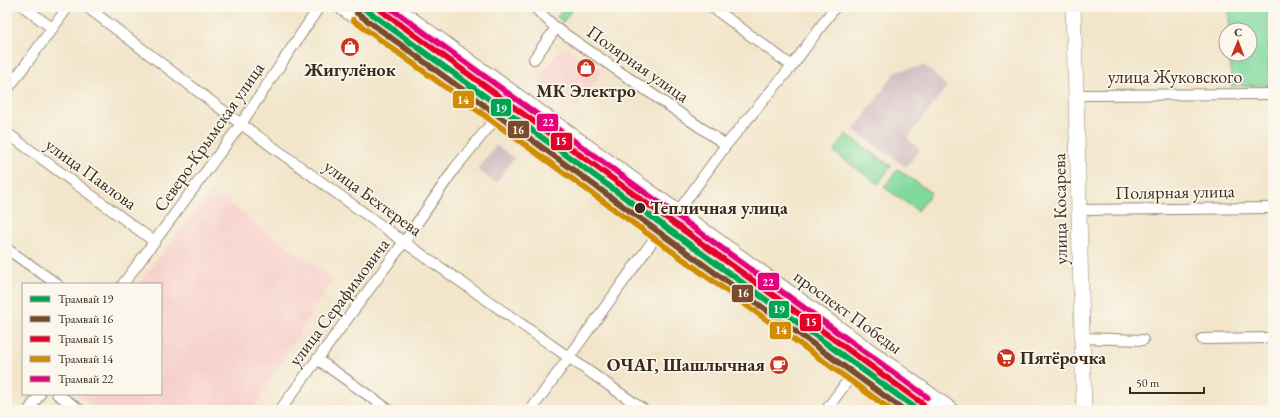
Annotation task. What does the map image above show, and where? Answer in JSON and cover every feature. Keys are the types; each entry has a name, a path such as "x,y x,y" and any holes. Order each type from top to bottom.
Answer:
{"main road":[{"path":"343,7 899,410"},
{"name":"проспект Победы","path":"393,7 950,410"}],"street":[{"path":"24,7 52,28"},
{"path":"7,90 68,7"},
{"name":"улица Бехтерева","path":"87,7 241,124 404,242 569,356 644,410"},
{"name":"Северо-Крымская улица","path":"124,283 241,124 319,7"},
{"name":"Полярная улица","path":"534,7 556,28 726,145"},
{"path":"712,7 792,66"},
{"path":"677,213 726,145 792,66 835,7"},
{"name":"улица Косарева","path":"1073,7 1084,410"},
{"path":"534,59 556,28"},
{"name":"улица Жуковского","path":"1076,94 1273,94"},
{"name":"улица Серафимовича","path":"280,410 404,242 455,168 496,118"},
{"name":"улица Павлова","path":"7,133 155,242"},
{"name":"Полярная улица","path":"1078,210 1273,208"},
{"path":"531,410 657,235"},
{"path":"9,253 55,283"},
{"path":"1082,338 1143,340"},
{"path":"1202,340 1273,338"},
{"path":"317,359 389,410"},
{"path":"826,410 852,375"},
{"path":"29,410 39,395"},
{"path":"58,395 80,410"}],"shaded area":[{"path":"563,46 602,71 578,108 537,81"},
{"path":"925,66 947,86 908,138 920,150 906,167 854,130 896,71"},
{"path":"496,145 514,158 496,183 478,170"},
{"path":"212,191 333,279 252,410 97,410 75,395 162,395 162,283 139,283"}],"green space":[{"path":"564,7 574,7 563,22 557,17"},
{"path":"1229,7 1268,7 1269,85 1231,86 1230,62 1258,62 1258,22 1229,22"},
{"path":"846,134 891,166 878,184 834,152"},
{"path":"898,169 931,193 918,211 884,187"}],"tram line":[{"name":"19","path":"362,7 918,410"},
{"name":"15","path":"376,7 923,404"},
{"name":"22","path":"389,7 927,397"},
{"name":"16","path":"357,13 904,410"},
{"name":"14","path":"353,20 891,410"}],"place":[{"name":"Жигулёнок","path":"350,47"},
{"name":"МК Электро","path":"586,68"},
{"name":"Тепличная улица","path":"640,208"},
{"name":"Пятёрочка","path":"1006,358"},
{"name":"ОЧАГ, Шашлычная","path":"779,365"}]}
